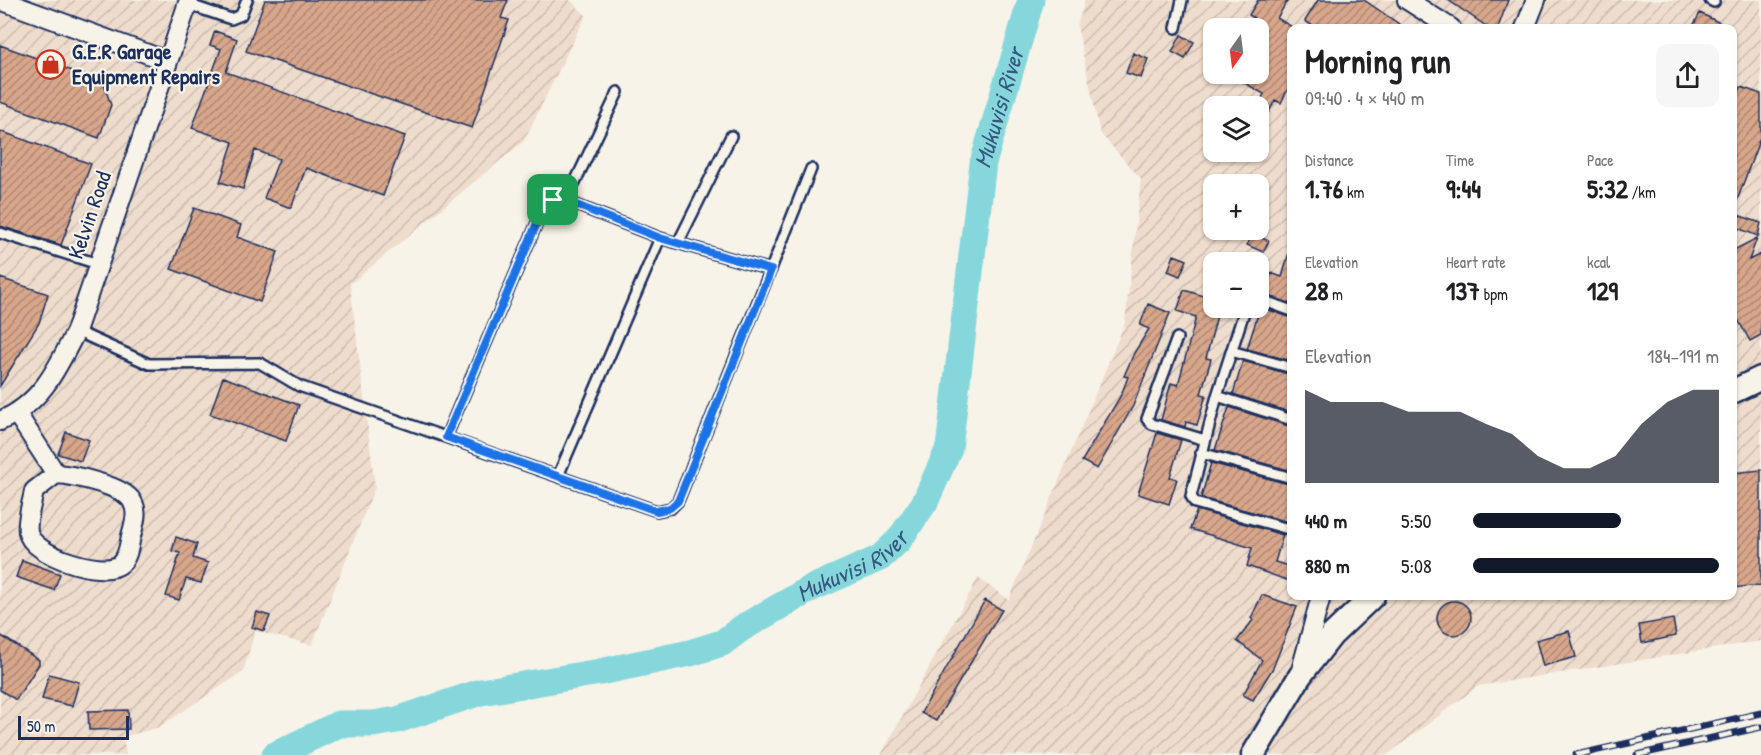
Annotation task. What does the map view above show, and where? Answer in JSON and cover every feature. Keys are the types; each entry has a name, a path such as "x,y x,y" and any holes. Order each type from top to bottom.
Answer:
{"street":[{"path":"0,0 167,61"},
{"path":"1407,0 1445,24"},
{"path":"1527,24 1536,0"},
{"name":"Kelvin Road","path":"0,421 17,414 38,396 56,371 76,331 188,2"},
{"path":"1737,390 1761,378"},
{"path":"17,414 56,474"},
{"path":"56,474 74,475 125,493 132,499 137,515 125,559 119,565 100,570 45,552 32,541 28,532 34,491 56,474"},
{"path":"1299,676 1320,600"},
{"path":"1253,755 1299,676 1332,635 1369,600"}],"lane":[{"path":"188,2 231,19 241,15 247,0"},
{"path":"1176,28 1182,0"},
{"path":"566,201 618,92"},
{"path":"678,243 731,136"},
{"path":"76,331 149,364 260,363 299,386 657,511 670,508 678,501 811,169"},
{"path":"446,437 543,209 553,200 566,201 660,238 771,270"},
{"path":"0,233 98,264"},
{"path":"558,476 660,238"},
{"path":"1269,303 1287,309"},
{"path":"1242,318 1217,396 1191,496 1195,503 1287,529"},
{"path":"1177,338 1147,418 1152,424 1205,440"},
{"path":"1231,351 1287,368"},
{"path":"1217,396 1287,418"},
{"path":"1201,453 1287,477"}],"shaded area":[{"path":"0,0 570,0 586,15 524,141 350,284 375,487 312,645 255,631 243,672 157,728 123,737 126,755 0,755"},
{"path":"1085,0 1761,0 1761,641 1478,686 1387,755 881,755 978,578 1009,600 1125,323 1141,179 1100,133 1077,26"}],"building":[{"path":"265,0 508,0 501,18 509,20 472,128 246,51"},
{"path":"1258,0 1288,0 1277,18 1287,24 1287,90 1281,103 1275,100 1269,112 1269,96 1263,96 1264,94 1246,84 1269,84 1269,18 1254,18 1249,15"},
{"path":"1318,0 1364,0 1399,24 1310,24 1305,21"},
{"path":"1448,0 1508,0 1499,24 1483,24"},
{"path":"1700,13 1722,24 1694,24"},
{"path":"215,31 237,39 226,72 405,136 383,196 306,168 291,208 264,198 279,159 255,150 243,189 220,182 233,142 192,128 221,49 210,45"},
{"path":"1181,35 1194,42 1185,59 1172,52"},
{"path":"0,45 103,82 111,105 99,138 0,102"},
{"path":"1133,53 1148,59 1141,78 1126,73"},
{"path":"1741,87 1761,94 1761,135 1737,201 1737,98"},
{"path":"0,131 91,164 61,245 0,226"},
{"path":"194,208 241,225 237,237 278,252 260,302 171,269"},
{"path":"1737,215 1761,223 1758,236 1737,228"},
{"path":"1757,238 1749,260 1761,254 1761,335 1750,341 1737,318 1737,248"},
{"path":"1250,240 1269,241 1263,252 1247,245"},
{"path":"1174,255 1187,260 1180,276 1168,271"},
{"path":"1287,260 1287,302 1269,297 1271,273 1282,277"},
{"path":"0,278 48,294 39,323 0,386"},
{"path":"1184,290 1203,296 1203,318 1216,318 1206,358 1211,359 1201,394 1206,395 1197,425 1186,422 1185,427 1161,420 1171,383 1178,385 1196,317 1177,311"},
{"path":"1148,304 1170,313 1133,406 1097,469 1082,461 1121,395 1128,377 1124,376 1134,353 1149,329 1140,325"},
{"path":"1269,310 1287,316 1287,360 1247,349 1257,318 1269,318"},
{"path":"1243,361 1287,374 1287,411 1233,394"},
{"path":"223,377 299,405 286,441 210,414"},
{"path":"1229,407 1287,425 1287,470 1215,450"},
{"path":"66,432 89,440 81,461 58,454"},
{"path":"1157,433 1181,440 1170,477 1177,479 1169,504 1138,494"},
{"path":"1211,463 1287,484 1287,522 1201,498"},
{"path":"1761,470 1761,585 1737,587 1737,472"},
{"path":"1197,510 1283,535 1275,562 1287,566 1287,580 1247,566 1252,548 1190,529"},
{"path":"176,537 197,544 193,558 208,563 201,583 186,579 179,600 166,596 180,553 172,551"},
{"path":"22,560 60,574 54,590 16,577"},
{"path":"1262,595 1297,607 1273,668 1253,700 1243,695 1262,660 1237,641 1253,620 1251,618"},
{"path":"985,600 1002,610 936,721 921,713"},
{"path":"1454,601 1466,606 1471,618 1466,630 1454,635 1442,630 1437,618 1442,606"},
{"path":"257,612 270,616 264,631 252,627"},
{"path":"1673,619 1676,636 1642,643 1639,625"},
{"path":"1569,631 1576,657 1543,666 1536,640"},
{"path":"0,635 39,660 39,664 16,700 0,690"},
{"path":"49,674 79,682 72,706 42,699"},
{"path":"128,710 129,729 89,730 88,711"}],"waterway":[{"name":"Mukuvisi River","path":"275,755 339,724 373,724 397,720 481,692 600,672 690,653 722,643 742,628 810,589 880,558 899,540 925,502 949,448 983,163 1031,0"}],"railway":[{"path":"1576,755 1761,713"},
{"path":"1637,755 1761,727"}],"place":[{"name":"G.E.R Garage Equipment Repairs","path":"51,64"}],"route":[{"path":"553,200 566,201 660,238 771,270 678,501 670,508 657,511 446,437 543,209 553,200"}]}
